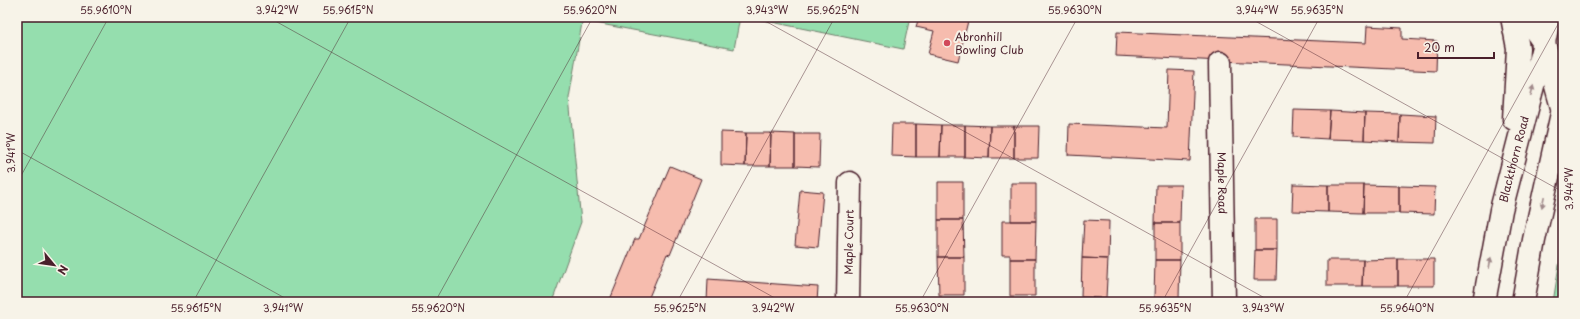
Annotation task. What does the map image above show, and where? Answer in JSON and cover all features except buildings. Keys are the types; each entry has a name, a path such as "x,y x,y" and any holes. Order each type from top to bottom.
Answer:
{"street":[{"path":"1501,210 1515,111 1518,48 1512,17"},
{"path":"1524,302 1534,240 1563,110 1544,43 1526,17"},
{"name":"Blackthorn Road","path":"1484,302 1501,210 1544,43 1549,17"},
{"name":"Maple Road","path":"1220,63 1224,302"},
{"name":"Maple Court","path":"848,302 850,183"}],"green space":[{"path":"17,17 583,17 569,98 581,222 552,302 17,302"},
{"path":"591,17 740,17 734,49 590,22"},
{"path":"757,17 910,17 903,49 757,19"},
{"path":"1563,241 1563,302 1553,302"}],"place":[{"name":"Abronhill Bowling Club","path":"947,43"}]}
